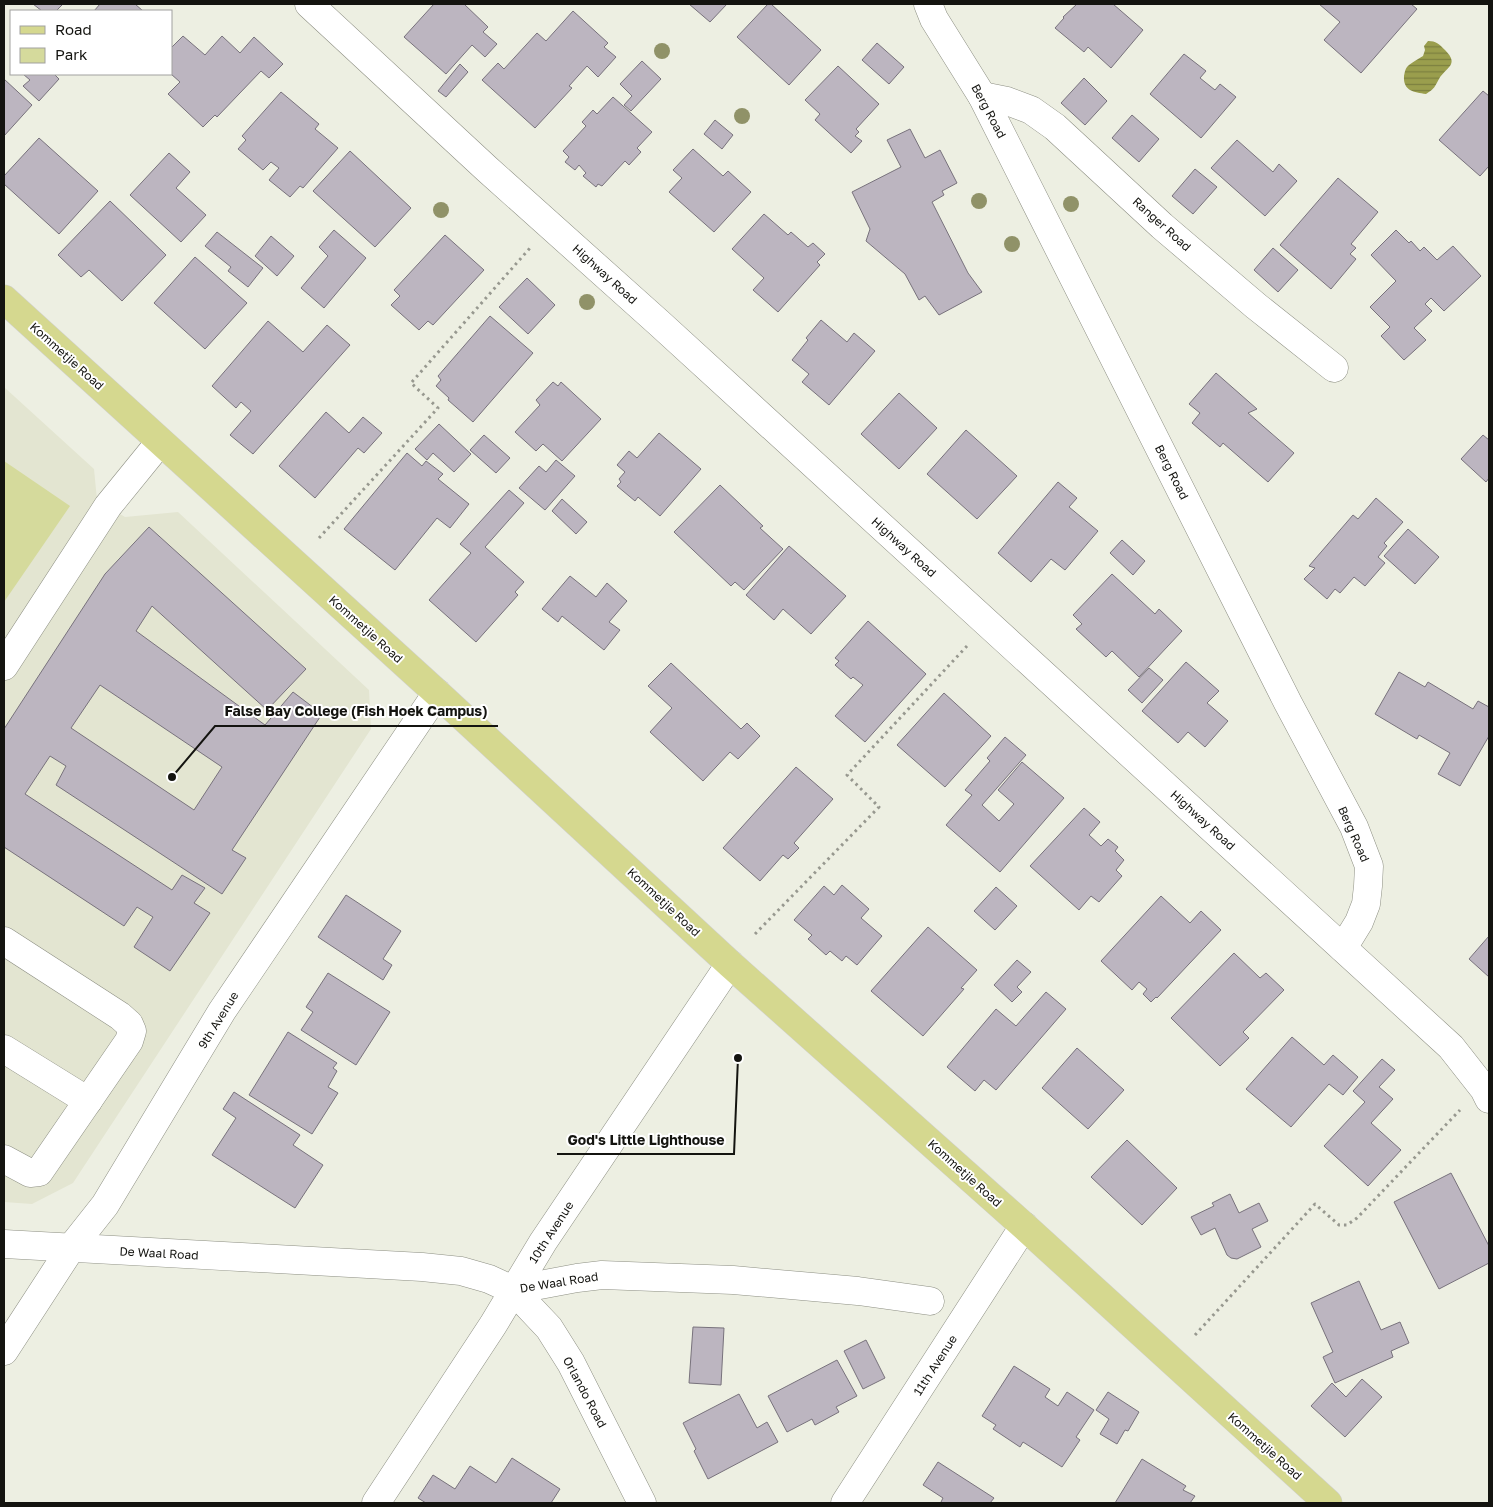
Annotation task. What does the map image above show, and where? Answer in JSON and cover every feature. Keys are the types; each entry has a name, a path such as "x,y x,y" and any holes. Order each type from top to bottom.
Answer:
{"main road":[{"name":"Kommetjie Road","path":"4,299 437,693 730,964 1024,1226 1324,1502"}],"street":[{"name":"Highway Road","path":"309,4 487,169 659,323 1451,1047 1487,1094"},
{"name":"Berg Road","path":"926,9 982,96 1288,703 1354,826 1369,866 1368,886 1366,904 1359,922 1343,948"},
{"name":"Ranger Road","path":"982,96 1007,101 1031,110 1055,127 1162,226 1256,306 1334,368"},
{"path":"4,666 108,506 160,442"},
{"name":"9th Avenue","path":"4,1351 71,1248 105,1205 222,1011 437,693"},
{"path":"4,941 120,1016 129,1024 132,1031 129,1041 39,1172 30,1173 4,1158"},
{"name":"10th Avenue","path":"376,1503 493,1325 513,1290 730,964"},
{"path":"4,1049 88,1101"},
{"name":"11th Avenue","path":"844,1503 1024,1226"},
{"name":"De Waal Road","path":"4,1244 422,1267 462,1271 489,1279 513,1290 602,1275 753,1282 858,1290 930,1301"},
{"name":"Orlando Road","path":"513,1290 550,1328 571,1363 642,1503"}],"path":[{"path":"319,538 438,408 411,383 531,247"},
{"path":"755,934 879,807 847,776 987,623"},
{"path":"1195,1335 1315,1204 1339,1225 1347,1225 1357,1218 1455,1114 1487,1094"}],"shaded area":[{"path":"1428,41 1435,42 1441,46 1449,55 1452,63 1434,88 1426,94 1407,88 1404,76 1408,66 1423,56 1424,46"},
{"path":"4,387 94,469 97,500 125,517 178,512 369,690 371,729 73,1183 32,1204 4,1202"}],"green space":[{"path":"4,461 70,506 4,602"}],"building":[{"path":"33,4 63,4 57,10 41,10"},
{"path":"100,4 135,4 142,10 95,10"},
{"path":"434,4 464,4 488,27 483,32 497,44 485,57 472,45 446,74 404,37"},
{"path":"689,4 727,4 710,22"},
{"path":"768,4 771,4 821,50 789,85 737,37"},
{"path":"1077,4 1113,4 1143,30 1111,68 1088,47 1084,52 1055,28 1063,17"},
{"path":"1319,4 1411,4 1417,9 1361,73 1324,40 1340,22"},
{"path":"573,11 608,43 604,47 616,57 598,77 587,66 569,86 572,88 535,128 482,80 498,63 504,69 537,33 546,41"},
{"path":"183,36 205,55 222,36 240,53 254,37 283,64 269,78 261,71 217,117 215,115 203,127 168,94 180,82 172,75 172,47"},
{"path":"877,43 904,67 889,84 862,60"},
{"path":"1184,54 1206,71 1200,78 1215,90 1220,84 1236,97 1201,138 1150,94"},
{"path":"642,61 661,79 631,111 624,105 632,96 620,84"},
{"path":"460,64 468,72 446,97 438,91"},
{"path":"838,66 879,104 856,129 859,132 855,136 862,141 851,153 815,120 820,114 805,100"},
{"path":"24,75 55,75 59,79 39,101 23,86 30,80"},
{"path":"1084,78 1107,101 1085,125 1061,103"},
{"path":"4,79 32,105 4,136"},
{"path":"1483,91 1489,96 1489,166 1480,176 1439,140"},
{"path":"281,92 319,124 315,129 338,148 303,188 300,186 290,197 269,180 279,168 271,162 263,170 238,149 246,140 242,136"},
{"path":"613,97 652,132 637,148 641,152 629,165 625,161 602,186 598,184 596,187 583,176 586,173 579,165 575,170 565,162 569,157 563,151 586,126 582,122 593,110 597,114"},
{"path":"1132,115 1159,139 1139,162 1112,138"},
{"path":"715,120 733,135 722,149 704,134"},
{"path":"910,129 925,158 940,150 957,183 942,191 944,195 932,202 968,273 982,292 939,315 925,296 919,300 905,274 866,241 870,229 852,192 901,167 887,140"},
{"path":"39,138 98,191 59,234 4,184 4,176"},
{"path":"1237,140 1273,172 1279,164 1297,181 1265,216 1211,168"},
{"path":"693,149 723,176 728,171 751,192 714,232 669,192 682,178 673,170"},
{"path":"350,151 411,208 375,247 313,191"},
{"path":"169,153 190,172 176,188 206,215 181,242 130,195"},
{"path":"1195,169 1217,187 1193,214 1172,196"},
{"path":"1338,178 1378,212 1351,244 1356,248 1350,254 1356,259 1331,289 1280,245"},
{"path":"110,201 166,255 122,301 89,270 81,277 58,255"},
{"path":"764,214 788,235 791,232 808,247 813,243 825,254 817,262 820,265 778,312 753,290 764,278 732,249"},
{"path":"334,230 366,258 324,308 301,288 328,256 319,247"},
{"path":"1396,230 1409,243 1411,241 1420,251 1424,247 1437,260 1453,246 1481,276 1444,311 1431,298 1425,304 1432,311 1414,328 1426,340 1404,360 1381,336 1390,327 1370,307 1396,281 1371,255"},
{"path":"217,232 263,268 248,287 228,271 231,267 205,246"},
{"path":"445,235 484,270 433,325 428,321 419,330 391,305 400,296 394,290"},
{"path":"271,236 294,256 277,276 255,256"},
{"path":"1273,248 1298,270 1278,292 1254,270"},
{"path":"195,257 247,303 205,349 154,303"},
{"path":"527,278 555,305 528,334 499,307"},
{"path":"490,316 533,353 473,422 448,400 449,398 436,386 441,380 438,376"},
{"path":"821,320 847,342 854,333 875,351 829,405 802,382 809,374 792,360 808,340 806,338"},
{"path":"268,321 303,352 327,325 350,345 253,454 230,435 251,411 241,402 236,408 212,386"},
{"path":"1216,373 1257,409 1248,413 1294,453 1268,482 1223,443 1220,447 1192,423 1200,413 1189,404"},
{"path":"553,382 558,386 561,382 601,419 562,461 543,444 536,451 515,432 540,405 536,400"},
{"path":"899,393 937,428 899,469 861,434"},
{"path":"326,412 349,433 363,417 382,433 364,453 358,448 315,498 279,466"},
{"path":"439,424 471,454 454,472 433,453 427,460 415,449"},
{"path":"966,430 1017,476 977,519 927,474"},
{"path":"659,433 701,469 660,516 638,497 635,501 617,486 621,482 619,479 625,472 617,465 629,451 637,458"},
{"path":"484,435 510,458 496,473 470,450"},
{"path":"1483,435 1489,440 1489,478 1486,482 1461,459"},
{"path":"407,453 422,466 426,461 443,474 438,479 469,504 450,528 437,518 395,570 344,529"},
{"path":"556,460 575,476 545,510 519,488 539,466 546,472"},
{"path":"1058,482 1077,498 1069,507 1098,531 1065,570 1051,559 1031,582 998,553"},
{"path":"720,485 763,526 760,528 783,549 744,590 735,582 731,586 674,532"},
{"path":"509,490 524,503 485,547 524,582 515,592 518,595 476,642 429,600 471,553 460,544"},
{"path":"1376,498 1403,522 1384,543 1387,546 1378,557 1385,563 1365,586 1354,577 1340,593 1335,589 1327,599 1304,579 1315,568 1309,566 1353,515 1358,519"},
{"path":"562,499 587,522 576,534 552,511"},
{"path":"149,527 306,669 267,710 152,606 136,631 265,725 293,692 322,714 232,850 246,858 222,894 56,785 66,766 50,756 25,794 172,890 182,875 205,888 194,903 210,913 170,971 134,947 153,917 137,907 124,926 4,847 4,729 105,574","holes":["100,685 222,767 194,810 71,728"]},
{"path":"1408,529 1439,557 1415,584 1384,556"},
{"path":"1122,540 1145,561 1133,575 1110,553"},
{"path":"789,546 846,596 811,634 783,609 774,620 746,595"},
{"path":"1112,574 1155,614 1159,609 1182,631 1139,677 1112,651 1106,657 1076,629 1082,624 1073,615"},
{"path":"570,576 596,597 607,583 627,601 609,622 620,630 604,650 562,616 558,622 542,609"},
{"path":"868,621 926,674 865,742 835,716 863,685 853,677 851,679 835,665 839,661 835,658"},
{"path":"1186,662 1219,691 1207,703 1228,721 1205,747 1188,732 1178,743 1142,711"},
{"path":"671,663 741,729 747,723 760,736 738,759 730,752 703,781 650,732 672,708 648,686"},
{"path":"1149,668 1163,680 1142,703 1128,690"},
{"path":"1399,672 1425,687 1428,682 1473,709 1478,701 1489,707 1489,736 1460,786 1438,774 1450,753 1419,735 1417,739 1375,714"},
{"path":"944,693 991,736 945,787 897,745"},
{"path":"1005,737 1026,755 982,805 999,821 1014,804 998,790 1022,762 1064,798 1000,872 946,825 972,795 965,790 990,761 987,758"},
{"path":"796,767 833,799 794,843 799,848 788,859 783,855 760,881 723,848"},
{"path":"1084,808 1100,822 1089,835 1101,846 1108,839 1118,847 1115,851 1124,860 1116,870 1122,876 1099,902 1091,896 1079,910 1030,866"},
{"path":"842,885 869,909 861,918 882,936 857,965 846,956 842,961 830,951 826,955 808,939 812,935 794,920 824,886 834,895"},
{"path":"996,887 1017,906 995,930 974,911"},
{"path":"346,895 401,931 383,959 392,965 383,980 318,937"},
{"path":"1161,896 1190,923 1201,911 1221,930 1157,998 1151,1002 1143,994 1147,989 1139,982 1132,990 1101,961"},
{"path":"928,927 977,970 961,988 964,989 923,1036 871,991"},
{"path":"1489,936 1489,977 1469,959"},
{"path":"1234,953 1260,978 1266,973 1284,990 1243,1032 1249,1038 1220,1066 1171,1018"},
{"path":"1017,960 1031,972 1017,987 1022,992 1012,1002 994,985"},
{"path":"328,973 390,1012 356,1065 301,1030 313,1012 306,1007"},
{"path":"1046,992 1066,1009 996,1090 984,1080 975,1091 947,1067 996,1009 1016,1026"},
{"path":"288,1032 337,1063 333,1068 337,1071 328,1087 338,1093 312,1134 249,1095"},
{"path":"1292,1037 1324,1065 1333,1055 1358,1077 1343,1095 1329,1084 1291,1127 1246,1089"},
{"path":"1077,1048 1124,1090 1088,1129 1042,1088"},
{"path":"1382,1059 1395,1070 1379,1087 1393,1099 1371,1123 1401,1150 1368,1186 1324,1146 1365,1102 1353,1091"},
{"path":"234,1092 300,1135 293,1145 323,1165 295,1208 212,1155 236,1118 223,1109"},
{"path":"1127,1140 1177,1188 1142,1225 1091,1177"},
{"path":"1451,1173 1489,1246 1489,1263 1439,1289 1394,1202"},
{"path":"1230,1194 1239,1213 1259,1203 1268,1221 1252,1229 1261,1247 1237,1259 1227,1255 1215,1228 1201,1235 1191,1217 1214,1206 1212,1203"},
{"path":"1359,1281 1381,1330 1400,1322 1409,1343 1391,1351 1393,1357 1335,1383 1323,1357 1333,1352 1311,1303"},
{"path":"693,1327 724,1328 721,1385 689,1383"},
{"path":"866,1340 885,1378 863,1389 844,1351"},
{"path":"837,1360 857,1396 836,1407 839,1412 815,1425 812,1419 787,1432 768,1396"},
{"path":"1014,1366 1050,1389 1045,1397 1058,1406 1067,1392 1094,1410 1076,1437 1080,1440 1062,1467 1023,1442 1020,1447 993,1429 996,1425 982,1416"},
{"path":"1362,1379 1382,1397 1345,1437 1311,1406 1332,1383 1346,1397"},
{"path":"1108,1392 1139,1412 1128,1431 1125,1430 1117,1444 1100,1434 1109,1419 1096,1410"},
{"path":"739,1394 757,1428 767,1422 778,1442 708,1479 683,1423"},
{"path":"512,1458 560,1489 551,1503 426,1503 418,1498 433,1475 455,1489 470,1466 496,1483"},
{"path":"1142,1459 1186,1486 1183,1490 1195,1496 1190,1503 1115,1503"},
{"path":"938,1462 994,1498 990,1503 941,1502 943,1498 923,1485"}],"place":[{"name":"False Bay College (Fish Hoek Campus)","path":"172,777"},
{"name":"God's Little Lighthouse","path":"738,1058"}]}
